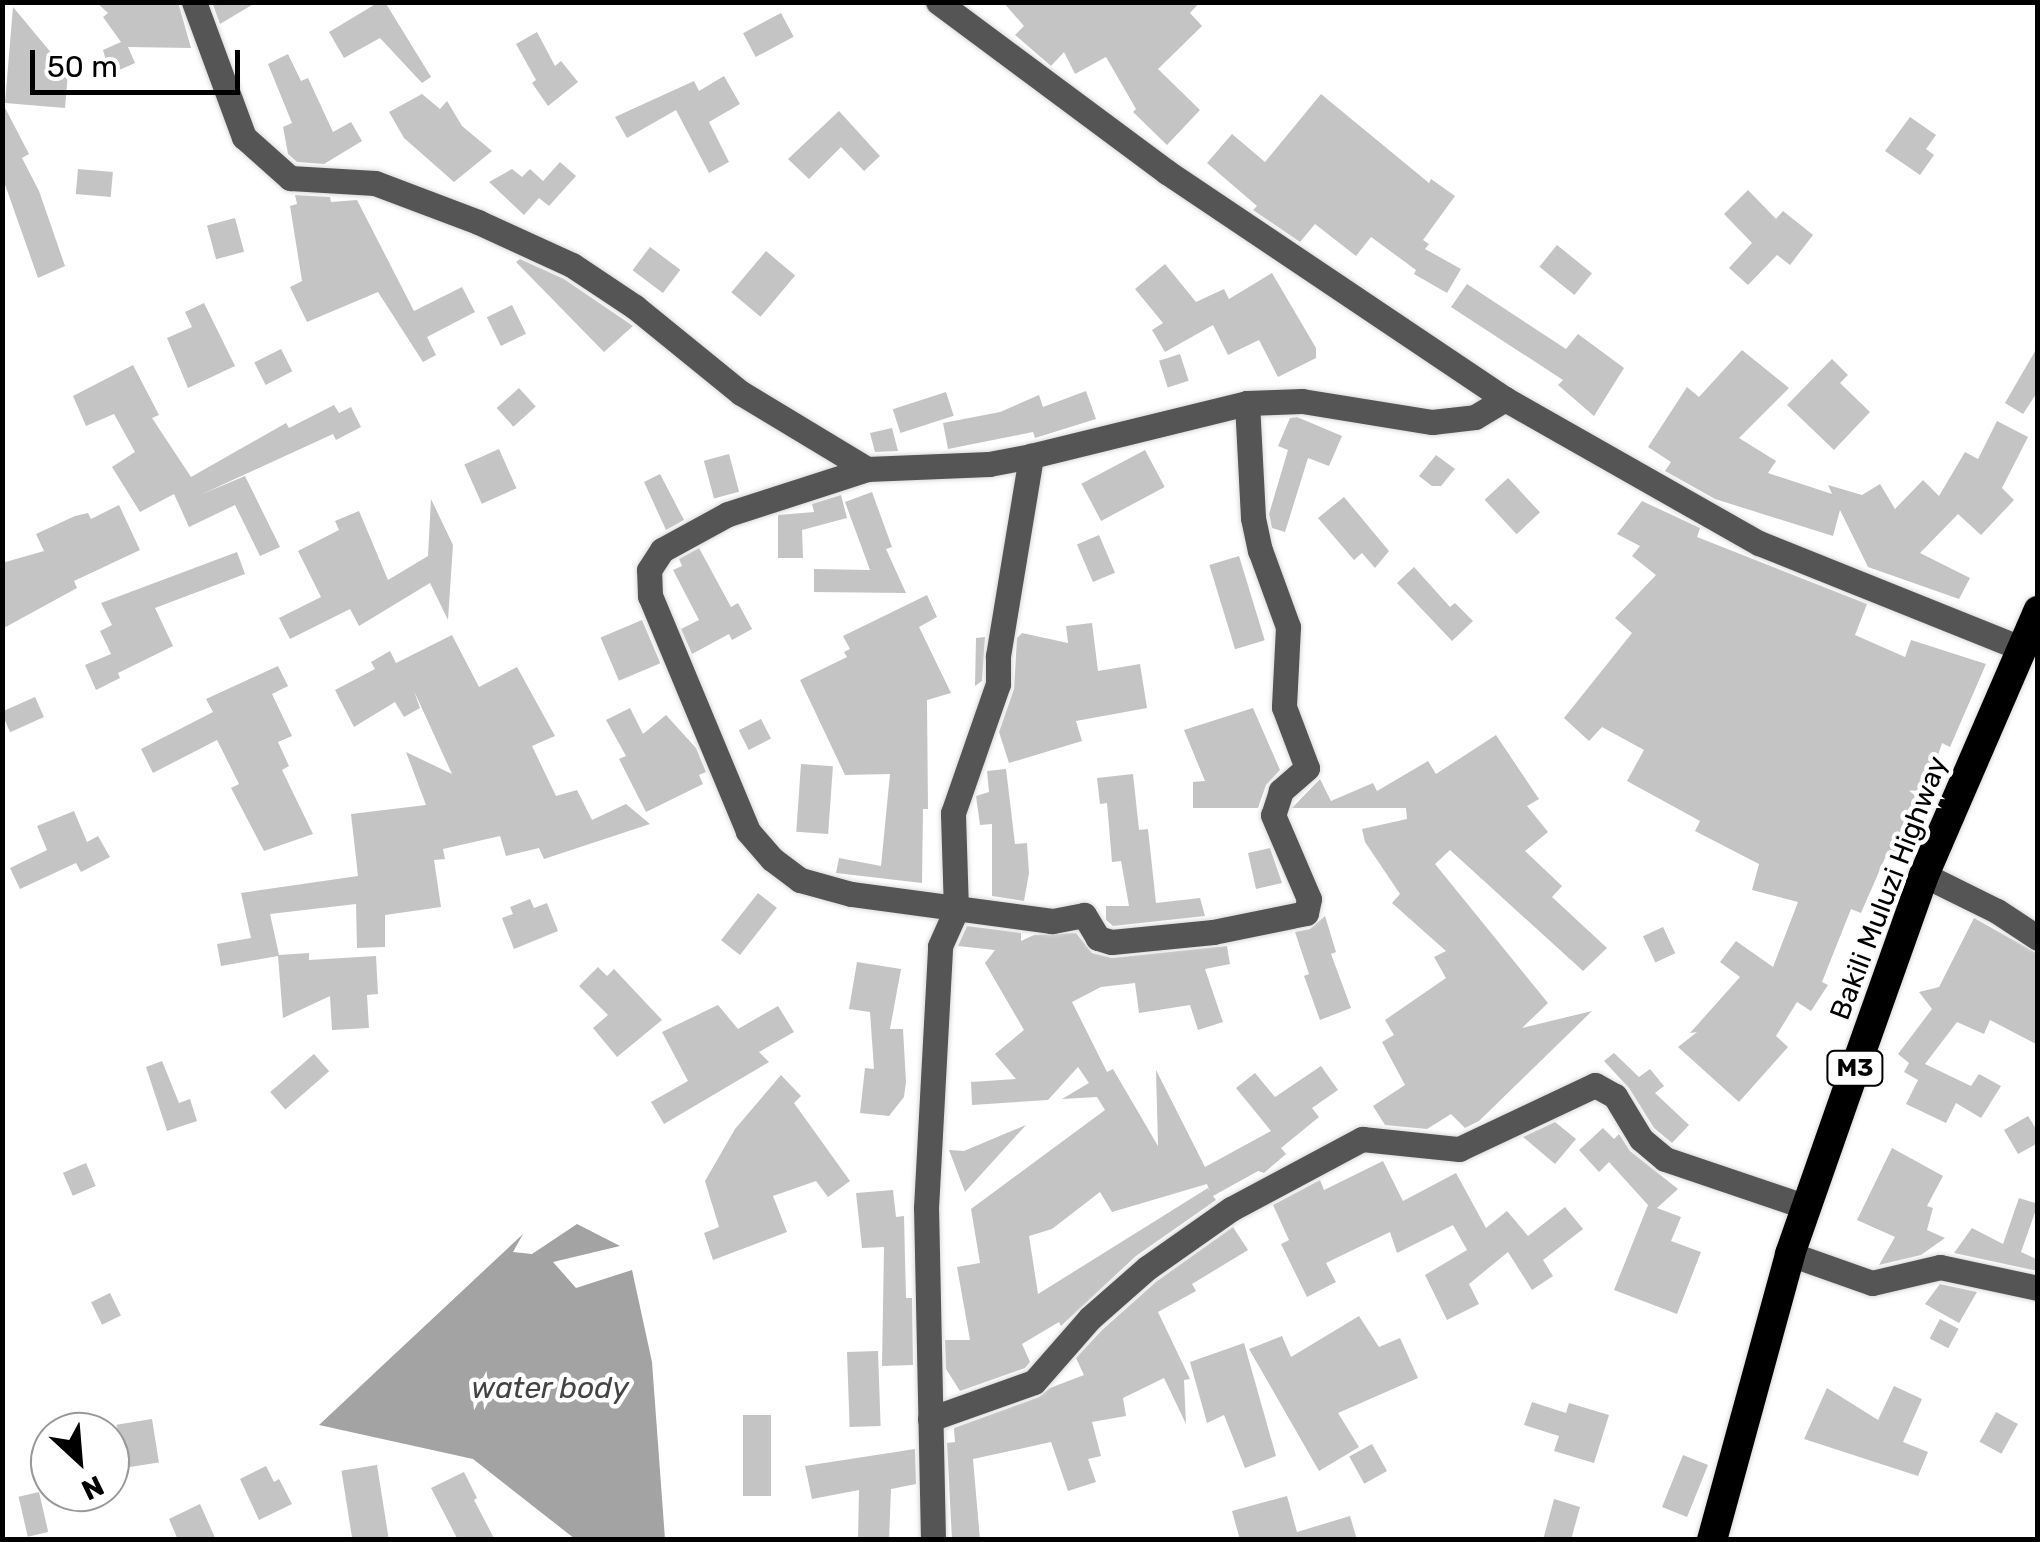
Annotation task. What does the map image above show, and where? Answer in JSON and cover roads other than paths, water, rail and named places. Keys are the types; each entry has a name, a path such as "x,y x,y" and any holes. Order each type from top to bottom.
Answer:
{"highway":[{"name":"Bakili Muluzi Highway","path":"1712,1540 1790,1254 1924,875 2038,610"}],"street":[{"path":"194,2 244,137 290,178 376,183 478,222 572,265 635,308 741,393 866,469"},
{"path":"938,2 1138,152 1505,399 1759,543 2020,648"},
{"path":"1247,403 1254,518 1260,550 1288,627 1284,707 1307,768 1281,791 1273,815 1309,899 1306,913 1213,932 1111,942 1098,938 1084,915 1052,921 851,894 800,880 772,859 748,830 650,596 653,560 673,542 728,514 866,469 989,464 1247,403 1302,401 1432,422 1474,417 1505,399"},
{"path":"933,1540 926,1208 940,946 956,910 953,813 998,684 998,656 1031,456"},
{"path":"1924,875 1997,911 2038,938"},
{"path":"930,1419 1034,1382 1090,1318 1146,1268 1230,1209 1362,1139 1459,1148 1594,1085 1615,1096 1640,1139 1665,1159 1807,1207"},
{"path":"1790,1254 1872,1283 1940,1267 2038,1288"}],"water":[{"name":"water body","path":"577,1224 620,1246 553,1262 576,1288 632,1270 652,1362 665,1539 575,1539 473,1459 319,1425 523,1234 513,1252 532,1254"}]}
